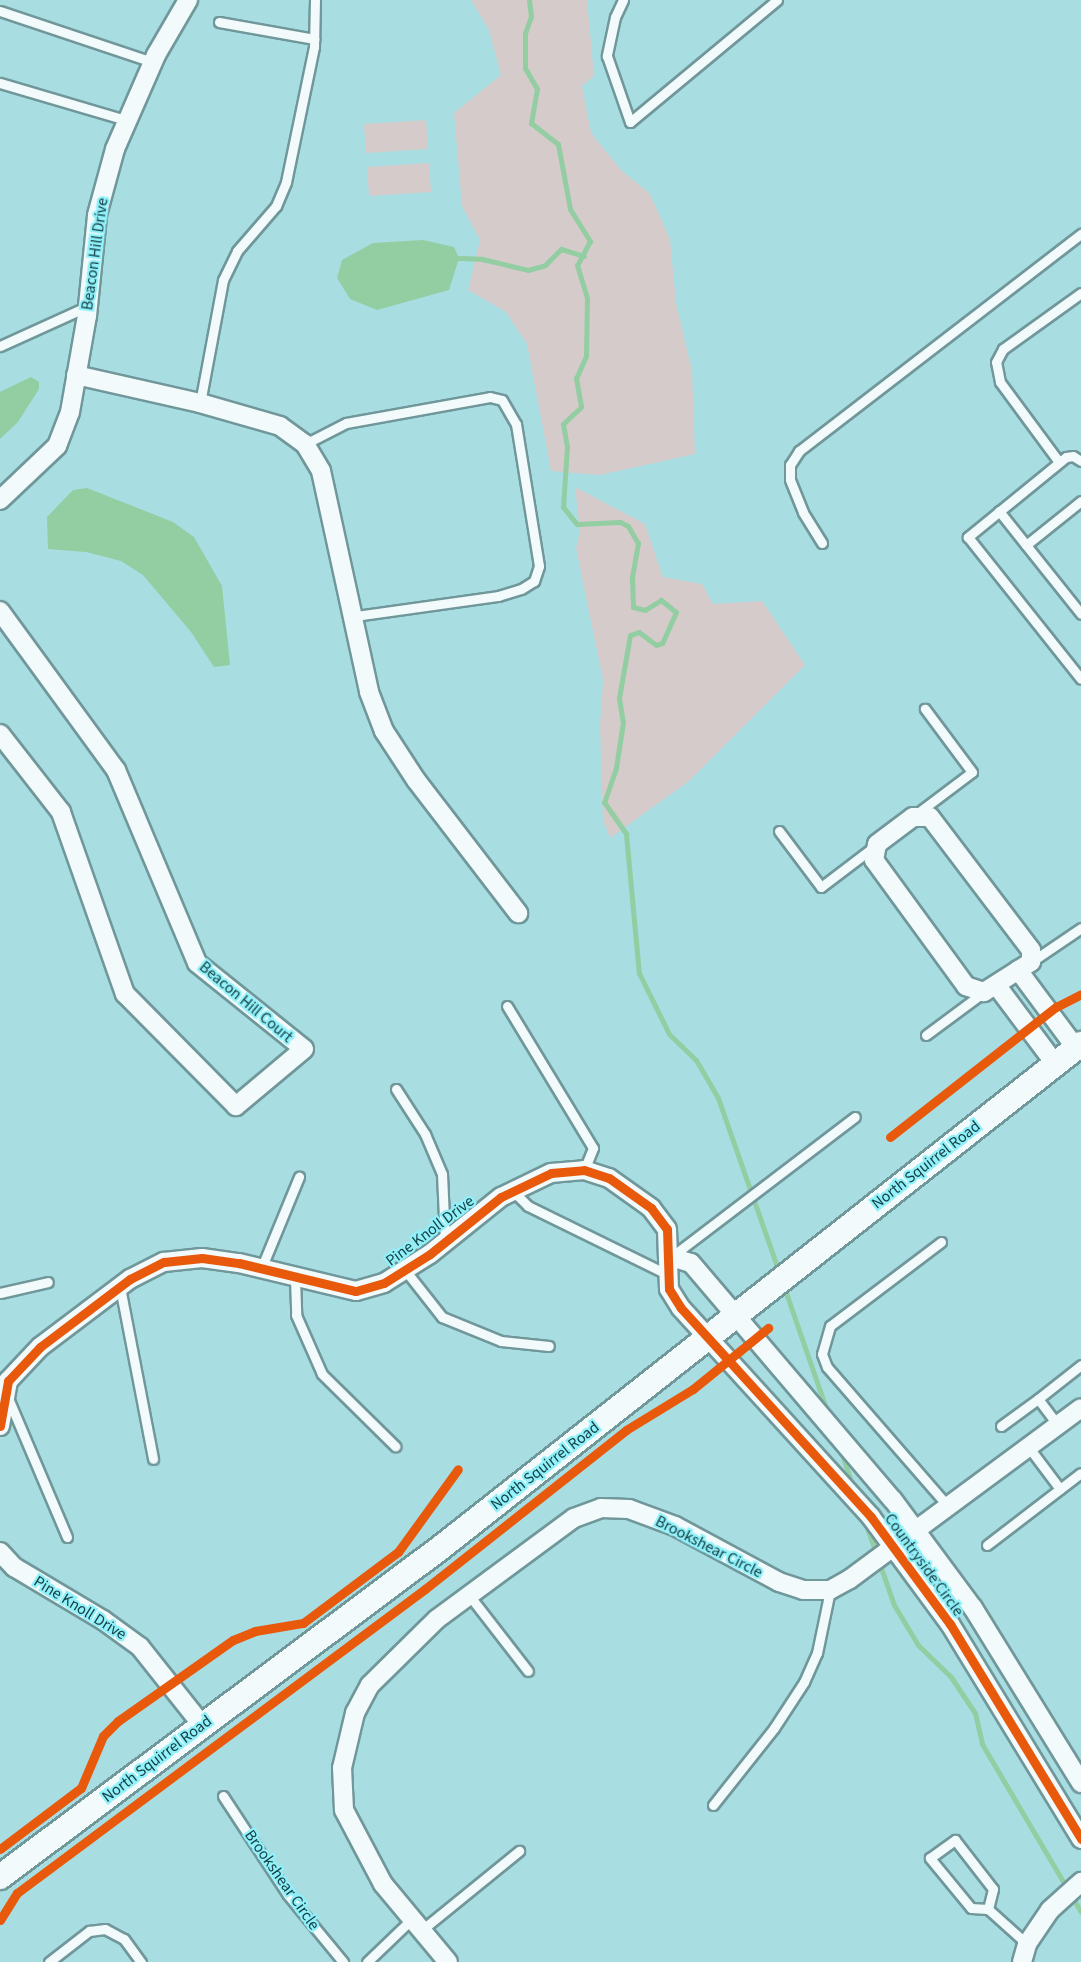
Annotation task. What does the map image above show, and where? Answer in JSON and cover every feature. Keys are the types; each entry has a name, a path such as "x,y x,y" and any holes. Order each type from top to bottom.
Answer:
{"street":[{"name":"Beacon Hill Drive","path":"0,500 57,446 70,412 88,306 97,215 126,120 152,62 185,1"},
{"path":"76,375 200,403 280,426 305,444 321,471 355,616 369,692 384,731 416,780 518,913"},
{"name":"Beacon Hill Court","path":"0,611 116,770 197,963 304,1049 236,1106 125,994 61,812 0,734"},
{"path":"913,817 930,817 1031,950 1025,966 991,989 966,986 881,874 874,860 877,844 913,817"},
{"path":"1025,966 1079,1046"},
{"path":"991,989 1056,1065"},
{"name":"North Squirrel Road","path":"0,1877 439,1549 733,1315 1079,1046"},
{"name":"Pine Knoll Drive","path":"0,1426 8,1382 40,1347 120,1287 164,1262 202,1258 356,1291 384,1283 513,1191 551,1173 584,1170 609,1178 651,1208 667,1230 669,1265 675,1299 704,1338"},
{"path":"669,1265 691,1263 733,1315"},
{"name":"Countryside Circle","path":"733,1315 904,1539 973,1608 1081,1783"},
{"name":"Countryside Circle","path":"704,1338 863,1509 904,1539 950,1624 1081,1839"},
{"name":"Countryside Circle","path":"904,1539 1056,1424 1081,1408"},
{"name":"Brookshear Circle","path":"448,1962 418,1923 383,1884 344,1810 342,1768 355,1713 370,1685 437,1618 574,1518 600,1508 629,1509 675,1526 779,1582 803,1590 830,1590"},
{"path":"830,1590 904,1539"},
{"name":"Pine Knoll Drive","path":"0,1552 14,1567 140,1647 202,1725"},
{"path":"1022,1962 1027,1944 1050,1910 1081,1882"}],"lane":[{"path":"200,403 223,280 237,251 276,206 286,182 314,39 315,0"},
{"path":"622,0 615,17 607,56 630,122 777,0"},
{"path":"0,11 152,62"},
{"path":"219,22 314,39"},
{"path":"0,82 126,120"},
{"path":"822,543 803,512 790,479 790,465 799,451 1081,234"},
{"path":"1059,462 1000,382 996,362 1003,349 1081,293"},
{"path":"0,346 88,306"},
{"path":"305,444 346,423 490,397 502,400 516,424 539,566 534,581 521,589 498,596 355,616"},
{"path":"1081,460 1069,456 1059,462 968,537 1081,679"},
{"path":"1026,545 1081,501"},
{"path":"999,511 1081,614"},
{"path":"913,817 972,772 925,710"},
{"path":"779,831 821,887 877,844"},
{"path":"1025,966 1081,928"},
{"path":"926,1035 991,989"},
{"path":"507,1006 593,1148 584,1170"},
{"path":"396,1089 425,1134 442,1174 445,1241"},
{"path":"513,1191 528,1206 669,1265 855,1117"},
{"path":"261,1269 299,1177"},
{"path":"940,1242 830,1326 822,1354 827,1367 948,1506"},
{"path":"405,1270 442,1317 501,1341 549,1346"},
{"path":"295,1278 296,1315 322,1374 395,1446"},
{"path":"0,1293 48,1282"},
{"path":"120,1287 153,1459"},
{"path":"1001,1426 1081,1365"},
{"path":"5,1391 67,1537"},
{"path":"1038,1398 1056,1424"},
{"path":"1027,1446 1060,1489"},
{"path":"987,1545 1081,1473"},
{"path":"713,1805 774,1728 804,1682 817,1653 830,1590"},
{"path":"470,1595 528,1671"},
{"name":"Brookshear Circle","path":"223,1796 288,1895 343,1962"},
{"path":"988,1909 993,1889 955,1840 930,1858 971,1908 988,1909 1027,1944"},
{"path":"367,1962 519,1851"},
{"path":"49,1962 89,1931 105,1929 124,1940 141,1962"}],"shaded area":[{"path":"471,0 587,0 594,76 582,86 591,133 622,171 650,194 670,239 676,303 692,371 695,454 600,475 551,471 527,344 506,312 468,290 480,240 462,206 454,113 501,75 489,30"},
{"path":"426,120 428,149 366,153 364,124"},
{"path":"429,163 431,192 369,196 367,167"},
{"path":"423,240 454,247 459,258 449,290 377,310 350,299 337,278 342,260 373,243"},
{"path":"31,377 39,382 39,389 18,422 0,439 0,392"},
{"path":"575,487 645,524 663,577 702,584 713,604 762,601 805,665 689,781 610,838 603,820 600,726 603,680 576,548 580,531"},
{"path":"87,488 173,522 194,537 222,586 230,665 214,667 191,632 143,575 121,561 86,552 48,549 47,517 73,490"}],"waterway":[{"path":"529,0 531,16 525,33 525,68 537,89 531,123 558,144 570,209 590,241 577,265 587,298 586,356 576,378 581,407 563,424 567,447 563,507 577,524 620,522 628,526 638,543 632,578 633,607 645,610 661,600 676,612 662,643 656,645 639,632 630,635 619,698 623,722 616,768 604,802 626,834 639,973 669,1034 696,1060 718,1098 779,1272"},
{"path":"459,258 482,259 528,270 545,265 561,249 584,256"},
{"path":"784,1287 827,1411"},
{"path":"840,1448 853,1488"},
{"path":"864,1519 894,1605 918,1645 951,1677 975,1713 982,1744 1081,1912"}],"cycle path":[{"path":"890,1137 1056,1007 1081,994"},
{"path":"0,1426 8,1381 40,1347 130,1279 164,1262 202,1258 239,1263 356,1291 384,1283 430,1254 501,1197 551,1173 584,1170 609,1178 651,1208 667,1229 669,1289 681,1308 871,1517 950,1624 1081,1839"},
{"path":"0,1920 17,1893 425,1589 626,1430 693,1389 768,1328"},
{"path":"0,1849 81,1788 103,1736 118,1721 233,1640 255,1631 303,1623 398,1552 458,1469"}]}
